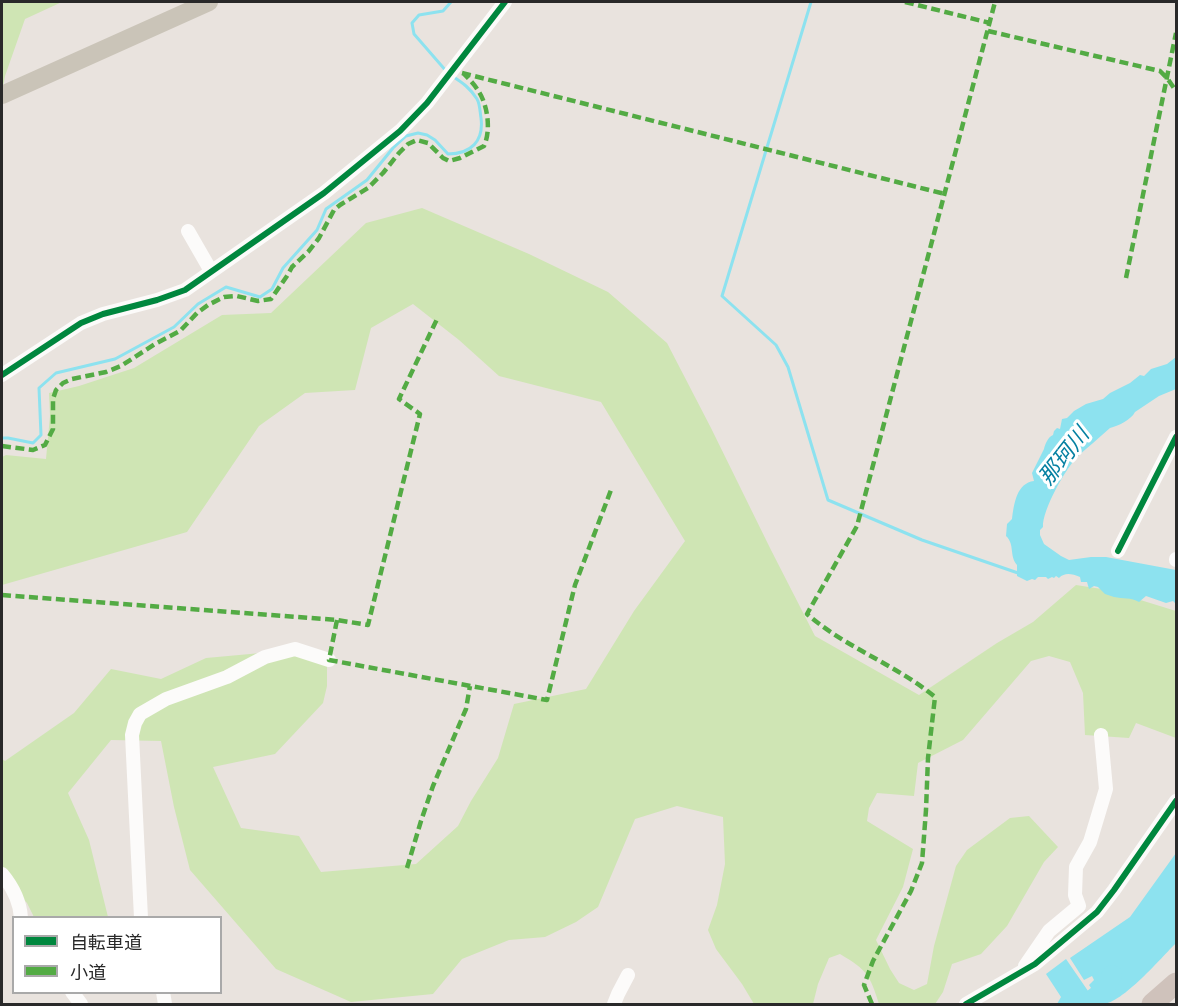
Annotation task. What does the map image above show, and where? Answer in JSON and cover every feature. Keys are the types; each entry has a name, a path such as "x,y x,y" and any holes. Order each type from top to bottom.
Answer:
{"highway":[{"path":"1152,1005 1176,983"}],"main road":[{"path":"2,95 209,2"}],"street":[{"path":"2,375 81,323 103,314 157,300 184,290 324,193 400,131 427,103 504,2"},
{"path":"189,231 211,271"},
{"path":"1118,551 1176,437"},
{"path":"141,916 132,735 140,714 166,699 227,677 265,657 295,649 329,660"},
{"path":"1020,973 1049,931 1079,906 1074,895 1076,867 1090,842 1106,789 1101,735"},
{"path":"966,1005 1035,964 1097,912 1176,801"},
{"path":"2,874 13,890 21,916"},
{"path":"614,1005 628,975"}],"green space":[{"path":"2,2 62,2 25,19 5,76 2,92"},
{"path":"422,208 529,254 608,292 667,343 815,636 919,695 1033,622 1076,585 1108,590 1176,611 1176,738 1136,723 1129,738 1085,735 1083,693 1070,662 1049,656 1031,661 963,740 918,763 914,796 877,793 869,808 867,821 913,849 903,887 876,940 899,983 914,990 927,984 934,946 956,866 967,850 1010,818 1029,816 1058,847 1044,862 1007,926 981,954 952,964 943,992 935,1004 879,1004 866,974 856,964 840,954 829,958 818,984 813,1004 754,1004 716,949 708,930 717,905 725,864 723,817 677,806 635,819 598,907 576,922 545,937 509,940 462,959 433,994 351,1002 276,969 190,870 161,741 111,740 68,793 89,840 108,916 34,916 27,903 2,877 2,759 5,761 74,713 111,669 161,679 206,658 283,651 327,659 327,686 323,703 275,754 213,767 241,828 299,836 321,872 416,864 458,826 498,758 514,704 586,689 634,611 685,541 601,402 499,376 459,340 413,304 371,328 355,390 305,393 259,426 187,532 2,585 2,457 6,455 46,459 50,416 49,393 134,368 222,315 271,313 366,223"}],"water":[{"name":"那珂川","path":"1176,357 1176,389 1159,396 1127,420 1110,428 1078,456 1061,479 1050,500 1040,535 1044,544 1069,560 1106,557 1176,570 1176,604 1173,601 1166,603 1146,596 1139,602 1114,597 1105,594 1098,587 1094,586 1089,589 1087,582 1081,582 1080,577 1071,574 1048,579 1038,577 1027,581 1017,576 1017,565 1006,536 1007,524 1012,519 1017,495 1024,486 1034,481 1032,473 1047,441 1057,428 1060,429 1062,419 1067,418 1086,404 1103,399 1140,375 1144,376 1151,369 1167,364"},
{"path":"1176,853 1176,943 1130,989 1120,997 1102,1004 1089,985 1094,980 1092,976 1084,980 1070,958 1130,917"},
{"path":"1066,959 1097,1004 1057,1004 1061,997 1046,974"}],"waterway":[{"path":"447,72 414,34 412,23 419,15 443,11 451,2"},
{"path":"811,2 722,296 776,345 788,367 828,500 922,540 1018,573"},
{"path":"2,438 33,443 41,435 39,388 56,373 115,359 174,327 198,304 226,287 260,297 272,289 283,268 317,230 326,209 367,180 406,136 418,133 427,135 448,154 463,152 474,145 481,126 479,103 469,89 452,76"},
{"path":"1087,1004 1103,991 1112,975"}],"marked path":[{"path":"905,2 990,23"},
{"path":"872,1004 864,985 873,961 911,891 922,863 928,758 935,697 904,675 838,637 807,614 857,526 995,2"},
{"path":"988,31 1160,71 1176,89"},
{"path":"1126,278 1176,33"},
{"path":"462,73 945,194"},
{"path":"2,446 33,450 45,445 53,429 53,399 56,390 63,383 121,366 180,331 197,313 224,297 237,296 258,301 271,299 292,267 319,238 334,210 368,188 408,144 417,140 428,143 449,161 484,146 488,126 485,104 477,89 463,73"},
{"path":"2,595 337,620 368,625 420,414 399,399 438,317"},
{"path":"337,620 329,660 547,700 575,585 611,490"},
{"path":"407,868 433,786 466,709 470,686"}],"cycle path":[{"path":"2,375 81,323 103,314 185,290 324,193 400,131 427,103 505,2"},
{"path":"1118,551 1176,437"},
{"path":"966,1004 1035,964 1097,912 1176,801"}]}
